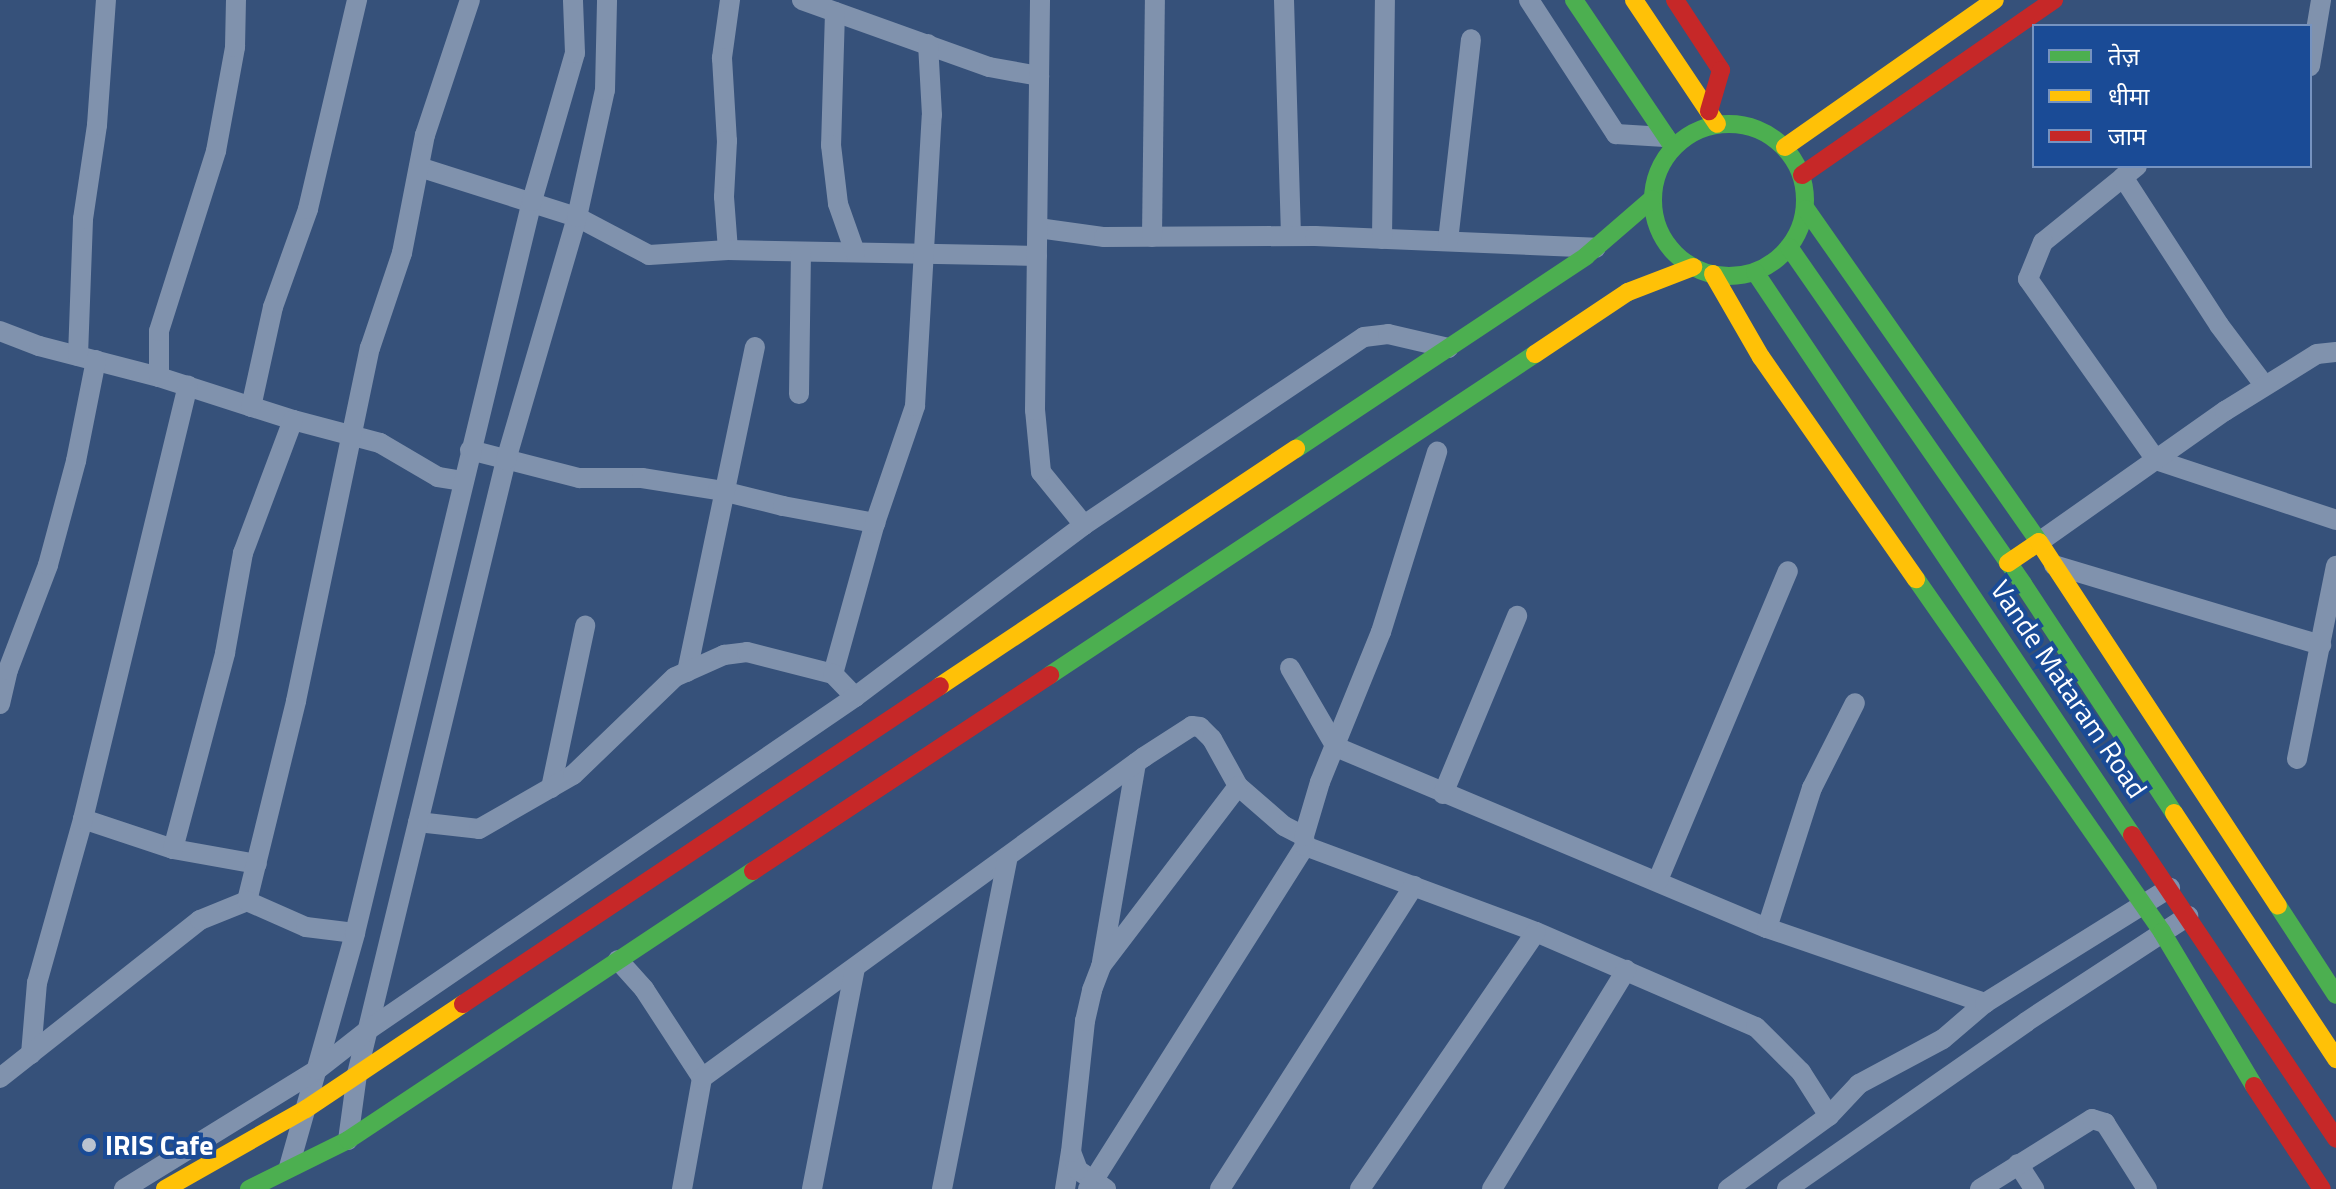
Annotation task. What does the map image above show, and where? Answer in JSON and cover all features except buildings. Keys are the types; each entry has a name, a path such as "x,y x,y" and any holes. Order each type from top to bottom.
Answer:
{"street":[{"path":"0,704 8,670 48,565 76,461 87,358 83,219 97,125 106,0"},
{"path":"159,377 159,331 216,151 235,47 236,0"},
{"path":"251,407 273,307 308,209 357,0"},
{"path":"247,901 296,701 370,348 402,253 425,135 470,0"},
{"path":"289,1167 355,933 532,201 575,53 573,0"},
{"path":"348,1140 357,1074 506,460 577,217 605,90 607,0"},
{"path":"728,250 724,197 727,141 722,58 730,0"},
{"path":"802,0 989,67 1039,76"},
{"path":"1040,0 1035,410 1041,472 1084,525"},
{"path":"1152,237 1155,0"},
{"path":"1284,0 1291,236"},
{"path":"1382,239 1385,0"},
{"path":"1529,0 1616,134 1669,142 1693,132 1713,118 1721,70 1675,0"},
{"path":"1574,0 1669,142"},
{"path":"1634,0 1713,118 1765,132 1785,147 1802,175 1806,209 2039,542 2336,995"},
{"path":"1785,147 1995,0"},
{"path":"1802,175 2054,0"},
{"path":"2312,54 2321,0"},
{"path":"835,12 831,145 838,204 855,252"},
{"path":"1448,241 1471,39"},
{"path":"833,674 875,523 915,406 932,115 928,44"},
{"path":"1669,142 1652,199 1663,239 1676,255 1693,267 1713,274 1734,276 1755,272 1774,262 1789,247 1806,209"},
{"path":"419,167 577,217 649,255 728,250 1037,256"},
{"path":"2265,386 2219,325 2130,171 2043,242 2028,279 2156,460 2336,520"},
{"path":"170,1188 306,1109 1448,348 1596,248 1652,199"},
{"path":"1038,228 1104,237 1291,236 1596,248"},
{"name":"Vande Mataram Road","path":"1789,247 2008,563 2336,1059"},
{"path":"799,394 801,253"},
{"path":"249,1189 348,1140 1628,292 1693,267"},
{"name":"Vande Mataram Road","path":"1755,272 2336,1139"},
{"path":"1713,274 1761,357 2162,932 2234,1055 2322,1189"},
{"path":"0,331 293,420 380,443 438,477 462,481"},
{"path":"124,1189 317,1070 368,1030 855,697 1084,525 1364,337 1388,334 1448,348"},
{"path":"687,672 755,347"},
{"path":"2008,563 2265,386 2317,354 2336,348"},
{"path":"31,1054 37,983 83,819 188,386"},
{"path":"173,849 225,653 243,553 293,420"},
{"path":"470,450 579,478 642,478 875,523"},
{"path":"1071,1152 1078,1170 1095,1186 1305,841 1320,782 1405,563 1437,452"},
{"path":"2054,565 2321,645"},
{"path":"2297,759 2326,671 2321,645 2336,566"},
{"path":"1658,880 1788,571"},
{"path":"1443,794 1517,616"},
{"path":"551,788 585,626"},
{"path":"418,822 479,829 573,775 675,677 724,655 747,652 833,674 855,697"},
{"path":"1290,668 1336,747 1767,928 1985,1003"},
{"path":"1767,928 1812,788 1855,703"},
{"path":"702,1078 1136,763 1192,726 1200,727 1212,739 1238,786 1305,841 1536,932 1756,1027 1801,1072 1829,1116"},
{"path":"1065,1189 1085,1021 1101,966 1136,763"},
{"path":"1101,966 1238,786"},
{"path":"83,819 173,849 257,864"},
{"path":"942,1189 1008,856"},
{"path":"1220,1189 1274,1100 1414,886"},
{"path":"1728,1189 1829,1116 1859,1084 1943,1039 1985,1003 2170,888"},
{"path":"0,1078 200,920 247,901 306,927 355,933"},
{"path":"1787,1189 2188,916"},
{"path":"1360,1189 1536,932"},
{"path":"618,960 644,989 702,1078 682,1189"},
{"path":"812,1189 855,968"},
{"path":"1492,1189 1626,970"},
{"path":"1980,1189 2085,1121 2098,1120 2105,1123 2147,1189"},
{"path":"2018,1164 2034,1189"}],"traffic: fast":[{"path":"1574,0 1673,147"},
{"path":"1729,124 1758,130 1783,146 1799,171 1805,200 1799,229 1783,254 1758,270 1729,276 1700,270 1675,254 1659,229 1653,200 1659,171 1675,146 1700,130 1729,124"},
{"path":"1296,449 1586,256 1652,199"},
{"path":"1806,209 2039,542"},
{"path":"1789,247 2023,584 2174,813"},
{"path":"1755,272 2132,835"},
{"path":"1050,675 1535,354"},
{"path":"1916,579 2162,932 2254,1086"},
{"path":"249,1189 348,1140 753,871"},
{"path":"2278,906 2336,995"}],"traffic: slow":[{"path":"1634,0 1717,124"},
{"path":"1785,147 1995,0"},
{"path":"1535,354 1628,292 1693,267"},
{"path":"1713,274 1761,357 1916,579"},
{"path":"940,686 1296,449"},
{"path":"2008,563 2039,542 2278,906"},
{"path":"2174,813 2336,1059"},
{"path":"165,1189 306,1109 463,1004"}],"traffic: jam":[{"path":"1675,0 1721,70 1709,111"},
{"path":"1802,175 2054,0"},
{"path":"753,871 1050,675"},
{"path":"463,1004 940,686"},
{"path":"2132,835 2336,1139"},
{"path":"2254,1086 2322,1189"}],"place":[{"name":"IRIS Cafe","path":"89,1145"}]}
